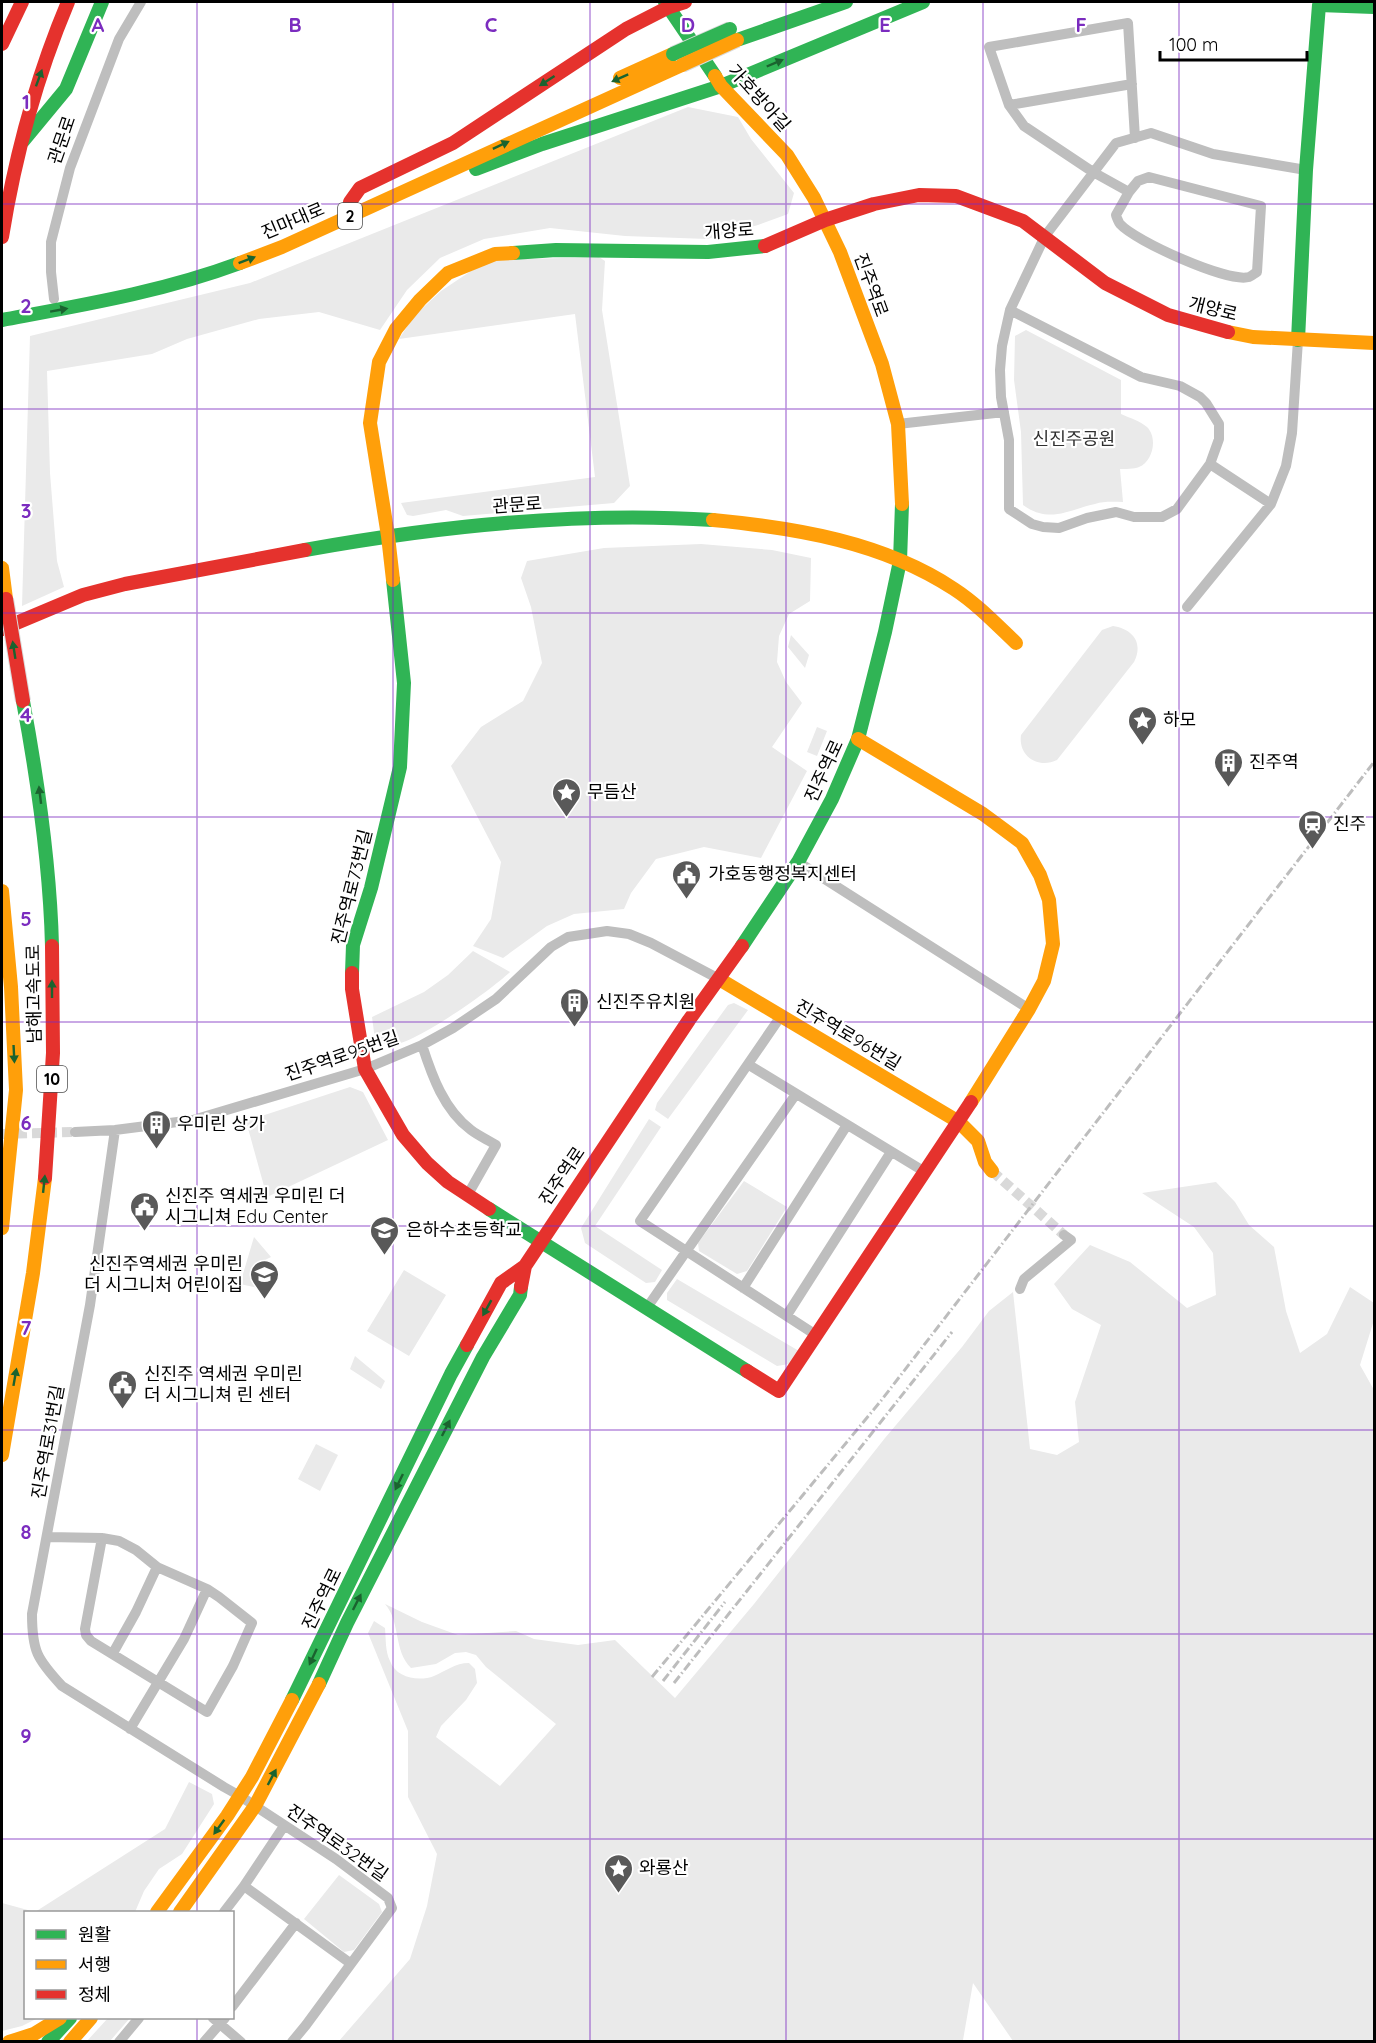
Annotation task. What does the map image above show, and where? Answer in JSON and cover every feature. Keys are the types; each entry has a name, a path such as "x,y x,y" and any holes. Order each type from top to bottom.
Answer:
{"main road":[{"path":"2,44 22,2"},
{"path":"2,237 20,144 35,89 68,2"},
{"path":"20,144 66,89 102,2"},
{"path":"626,29 640,14 644,2"},
{"path":"350,202 360,188 453,143 667,4 686,2"},
{"name":"2","path":"597,89 677,59 807,2"},
{"name":"2","path":"734,34 846,2"},
{"path":"408,188 439,183 542,144 721,86 923,2"},
{"name":"가호방아길","path":"667,4 721,86 787,155 825,220"},
{"path":"1298,340 1306,170 1319,5 1374,7"},
{"name":"진마대로","path":"2,320 127,297 215,272 282,246 408,188 677,59"},
{"name":"진마대로","path":"2,307 124,285 211,260 277,235 480,142"},
{"name":"개양로","path":"388,536 370,423 379,362 396,329 420,300 448,273 495,254 556,250 708,252 766,246 825,220 874,204 919,195 956,196 1023,221 1105,283 1168,315 1253,337 1374,343"},
{"name":"진주역로","path":"181,1911 255,1806 308,1708 347,1623 445,1431 483,1358 520,1295 525,1266 689,1020 798,862 832,800 858,739 900,561 902,499 898,424 882,364 852,282 825,220"},
{"name":"관문로","path":"2,629 83,596 125,584 388,536 576,519 709,519 765,525 825,537 900,561 925,572 968,598 1016,643"},
{"name":"진주역로73번길","path":"388,536 404,683 400,767 371,888 353,945 352,989 365,1069 403,1135 427,1163 467,1196 779,1391 816,1335"},
{"name":"남해고속도로","path":"2,568 39,789 48,867 52,972 52,1090 35,1266 2,1455"},
{"path":"816,1335 959,1122 1029,1009 1044,981 1053,944 1049,900 1040,875 1022,843 983,814 858,739"},
{"name":"남해고속도로","path":"2,891 11,987 16,1090 2,1228"},
{"name":"진주역로96번길","path":"719,979 959,1122 980,1143 984,1160 992,1171"},
{"name":"진주역로","path":"158,1911 240,1796 294,1699 457,1364 501,1283 525,1266"},
{"path":"9,2042 34,2034 58,2019"},
{"path":"48,2042 69,2019"},
{"path":"70,2042 90,2019"}],"street":[{"name":"관문로","path":"54,299 51,242 70,168 118,39 141,2"},
{"path":"1128,192 1093,172 1024,126 1009,105 989,47 1128,23 1135,138"},
{"path":"1009,105 1132,84"},
{"path":"1010,310 1141,377 1180,386 1200,397 1213,411 1219,424 1220,439 1210,464 1177,509 1162,517 1134,516 1116,512 1087,518 1059,528 1032,524 1010,509 1009,440 1000,370 1002,346 1010,310 1045,236 1116,143 1151,134 1213,154 1306,170"},
{"path":"1149,177 1261,206 1257,272 1248,277 1213,272 1163,252 1119,224 1116,215 1128,192 1138,181 1149,177"},
{"path":"1187,607 1271,504 1286,466 1292,433 1298,340"},
{"path":"898,424 1004,412"},
{"path":"1210,464 1271,504"},
{"path":"798,862 1029,1009"},
{"name":"진주역로95번길","path":"75,1132 115,1130 193,1120 365,1069 422,1046 453,1028 495,999 551,947 568,937 607,931 629,934 719,979"},
{"path":"781,1016 640,1221 816,1335"},
{"path":"422,1046 434,1081 451,1108 470,1129 495,1145 467,1196"},
{"path":"749,1065 925,1172"},
{"path":"646,1309 796,1094"},
{"path":"743,1288 847,1125"},
{"name":"진주역로31번길","path":"115,1130 90,1305 32,1614 32,1641 43,1666 62,1686 240,1796"},
{"path":"787,1315 891,1152"},
{"path":"1020,1289 1024,1279 1071,1240 1064,1235"},
{"path":"48,1537 102,1538 119,1540 157,1567 207,1589 252,1623 233,1666 207,1712 91,1641 86,1635 85,1629 102,1538"},
{"path":"113,1653 136,1612 157,1567"},
{"path":"130,1729 184,1639 207,1589"},
{"name":"진주역로32번길","path":"240,1796 336,1859 388,1898 392,1908 292,2042"},
{"path":"225,1911 284,1826"},
{"path":"244,1886 350,1963"},
{"path":"234,2004 296,1923"},
{"path":"119,2042 138,2019"},
{"path":"204,2042 219,2020 241,2042"}],"green space":[{"path":"688,107 738,117 751,139 794,193 788,214 707,239 625,236 550,228 484,239 440,258 407,290 380,330 319,312 259,319 187,339 152,354 47,371 50,473 57,561 64,587 22,606 30,336 250,283"},
{"path":"599,257 605,261 602,310 630,486 614,503 463,516 446,510 407,515 401,503 595,477 575,314 399,339 414,316 441,291 471,271 494,260"},
{"name":"신진주공원","path":"1026,330 1121,380 1121,414 1147,427 1153,443 1151,455 1144,464 1132,469 1120,469 1123,502 1102,502 1050,515 1032,511 1023,505 1021,432 1014,380 1015,336"},
{"path":"701,544 772,550 811,558 810,601 789,614 779,636 777,662 786,682 802,703 772,747 807,771 761,858 704,847 656,859 631,893 624,909 574,914 547,926 503,958 473,946 491,919 501,862 451,766 481,727 523,701 542,663 531,607 521,578 527,561 604,548"},
{"path":"1113,626 1131,633 1137,643 1137,655 1134,662 1057,760 1036,762 1026,755 1021,735 1102,630"},
{"path":"791,635 809,655 805,668 788,647"},
{"path":"817,727 827,731 817,756 807,752"},
{"path":"473,951 510,972 471,1002 418,1035 392,1045 375,1040 372,1017 424,992 448,975"},
{"path":"734,1003 748,1010 668,1119 655,1110 657,1103 728,1005"},
{"path":"350,1087 363,1092 388,1140 267,1197 246,1121"},
{"path":"649,1119 661,1127 595,1226 662,1270 655,1282 646,1283 585,1243 581,1228"},
{"path":"744,1181 787,1207 747,1271 737,1274 699,1251 698,1243"},
{"path":"1216,1182 1235,1202 1249,1225 1274,1247 1286,1311 1300,1353 1327,1334 1350,1287 1374,1303 1374,1320 1360,1365 1374,1390 1374,2041 1013,2041 973,1983 963,2040 955,2041 339,2041 410,1959 427,1906 437,1854 408,1797 408,1731 368,1633 374,1621 385,1628 388,1657 393,1667 403,1675 428,1678 464,1663 469,1663 475,1669 477,1683 466,1700 441,1726 436,1737 500,1786 556,1724 486,1667 476,1655 466,1652 455,1653 436,1664 411,1668 405,1661 393,1619 385,1604 422,1622 458,1635 516,1631 534,1639 578,1645 615,1640 675,1698 754,1604 989,1311 1013,1292 1030,1449 1057,1455 1079,1442 1075,1402 1101,1325 1072,1309 1054,1284 1090,1245 1130,1262 1187,1308 1216,1295 1213,1253 1194,1227 1142,1193"},
{"path":"254,1237 271,1257 259,1263 258,1288 240,1284"},
{"path":"404,1270 446,1295 409,1356 367,1331"},
{"path":"677,1279 799,1351 789,1364 777,1366 667,1300 667,1293"},
{"path":"355,1356 385,1381 381,1389 350,1369"},
{"path":"316,1444 338,1455 320,1491 298,1479"},
{"path":"189,1782 212,1794 214,1804 182,1854 159,1869 144,1891 135,1911 37,1911 165,1829"},
{"path":"339,1875 379,1904 382,1912 354,1950 344,1952 304,1919"},
{"path":"2,1903 31,1911 24,1911 24,2019 36,2019 22,2026 2,2031"},
{"path":"107,2019 129,2019 110,2041 87,2041"}],"tunnel":[{"path":"2,1134 75,1132"},
{"path":"992,1171 1064,1235"}],"railway":[{"path":"652,1677 880,1402 1374,762"},
{"path":"674,1683 952,1332"},
{"path":"663,1681 725,1602"}],"traffic: fast":[{"path":"23,141 66,89 102,2"},
{"path":"665,2 715,76"},
{"path":"737,40 846,2"},
{"path":"476,169 542,144 721,86 923,2"},
{"path":"1298,340 1306,170 1319,5 1374,7"},
{"path":"673,54 730,29"},
{"path":"513,253 556,250 708,252 765,246"},
{"path":"2,320 152,290 240,263"},
{"path":"742,946 798,862 832,799 858,739 900,561 902,504"},
{"path":"305,550 406,534 559,519 713,520"},
{"path":"352,973 353,945 371,888 400,767 404,683 393,580"},
{"path":"23,701 42,823 49,884 52,946"},
{"path":"489,1209 747,1371"},
{"path":"319,1684 347,1623 483,1357 520,1295 521,1287"},
{"path":"292,1700 467,1345"},
{"path":"48,2042 69,2019"}],"traffic: slow":[{"path":"682,65 737,40"},
{"path":"620,78 673,54"},
{"path":"240,263 282,247 682,65"},
{"path":"715,76 721,86 787,155 814,198 840,252 882,364 898,424 902,504"},
{"path":"393,580 370,423 379,362 396,329 420,300 448,273 495,254 513,253"},
{"path":"1228,332 1253,337 1374,343"},
{"path":"713,520 807,533 838,540 898,560 954,589 986,614 1016,643"},
{"path":"2,568 6,599"},
{"path":"858,739 983,814 1022,843 1040,875 1049,900 1053,944 1044,981 971,1102"},
{"path":"2,891 11,987 16,1090 2,1228"},
{"path":"719,979 959,1122 978,1141 985,1162 992,1171"},
{"path":"2,1455 33,1273 45,1178"},
{"path":"181,1911 255,1806 319,1684"},
{"path":"158,1911 227,1816 252,1777 292,1700"},
{"path":"9,2042 34,2034 58,2019"},
{"path":"70,2042 90,2019"}],"traffic: jam":[{"path":"2,44 22,2"},
{"path":"2,237 13,177 36,88 68,2"},
{"path":"350,202 360,188 453,143 626,29 669,7 685,2"},
{"path":"765,246 825,220 874,204 919,195 956,196 1023,221 1105,283 1168,315 1228,332"},
{"path":"2,629 83,595 125,584 305,550"},
{"path":"6,599 23,701"},
{"path":"45,1178 53,1053 52,946"},
{"path":"521,1287 525,1266 689,1020 742,946"},
{"path":"352,973 352,989 365,1069 403,1135 427,1163 448,1182 489,1209"},
{"path":"747,1371 779,1391 971,1102"},
{"path":"467,1345 501,1283 525,1266"}],"place":[{"name":"하모","path":"1142,746"},
{"name":"진주역","path":"1228,788"},
{"name":"무듬산","path":"566,818"},
{"name":"진주","path":"1312,850"},
{"name":"가호동행정복지센터","path":"687,900"},
{"name":"신진주유치원","path":"575,1028"},
{"name":"우미린 상가","path":"156,1150"},
{"name":"신진주 역세권 우미린 더 시그니쳐 Edu Center","path":"144,1232"},
{"name":"은하수초등학교","path":"385,1256"},
{"name":"신진주역세권 우미린 더 시그니처 어린이집","path":"264,1300"},
{"name":"신진주 역세권 우미린 더 시그니쳐 린 센터","path":"123,1410"},
{"name":"와룡산","path":"618,1894"}]}
